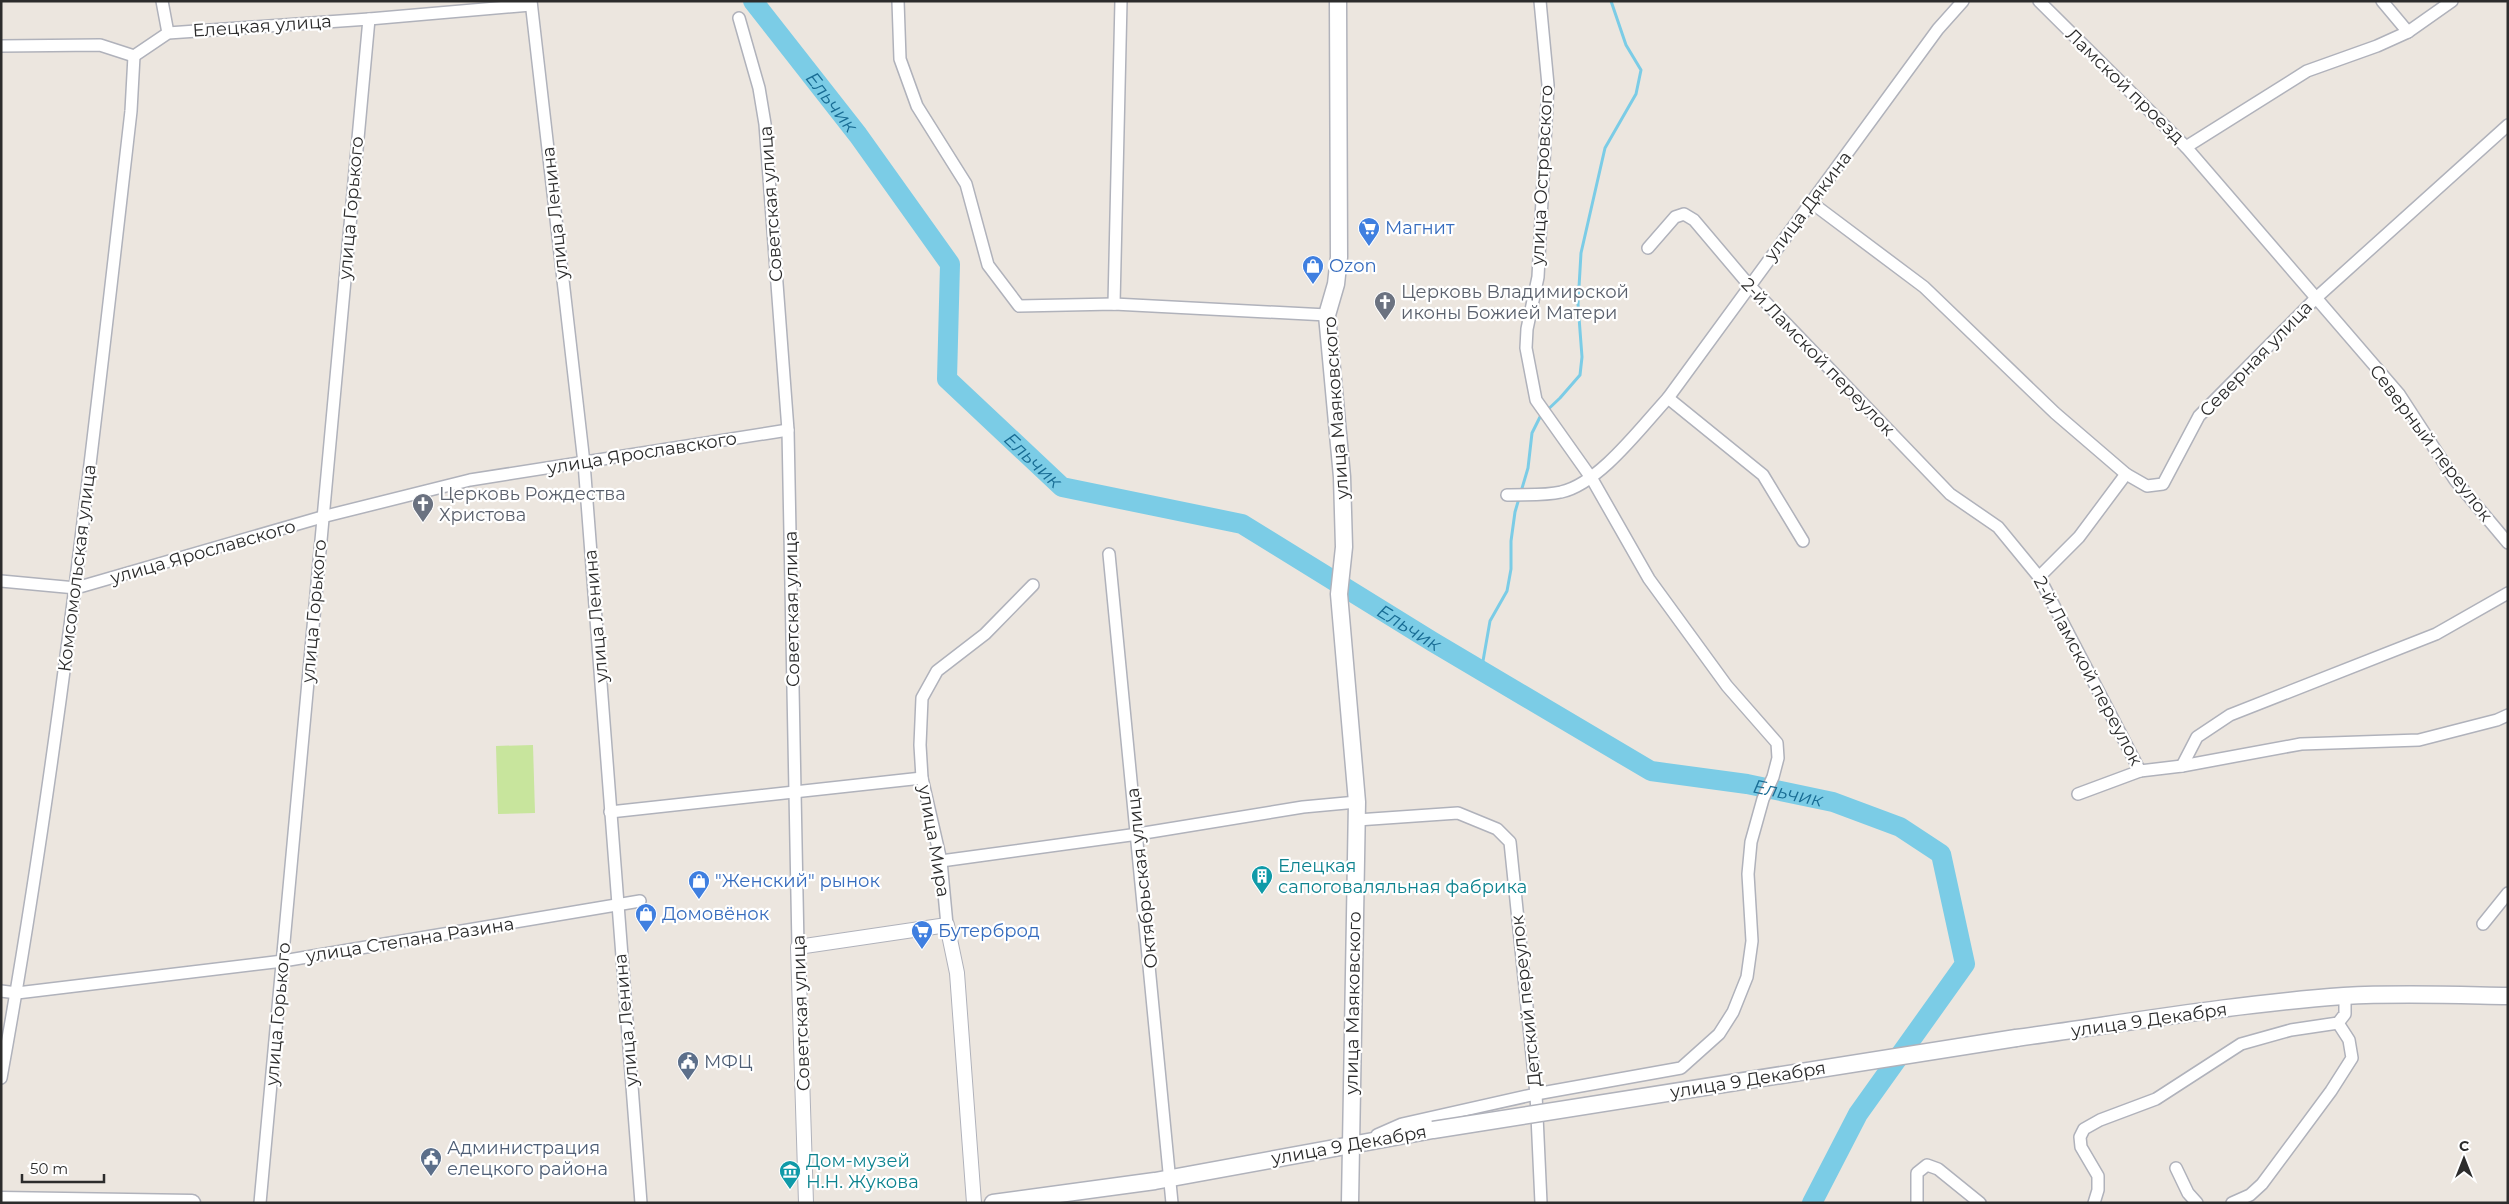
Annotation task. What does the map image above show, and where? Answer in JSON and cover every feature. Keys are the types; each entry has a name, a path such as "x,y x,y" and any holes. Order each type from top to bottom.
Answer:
{"main road":[{"name":"улица Маяковского","path":"1338,1 1339,257 1336,284 1327,315 1342,478 1344,546 1339,594 1357,802 1356,1143 1350,1203"},
{"name":"улица 9 Декабря","path":"993,1203 1171,1178 1434,1130 2016,1038 2265,1004 2345,996 2411,994 2508,996"},
{"path":"1,1200 192,1203"}],"street":[{"path":"162,1 168,33"},
{"path":"898,1 900,59 917,106 966,184 988,265 1019,306 1114,304 1327,315"},
{"path":"1114,304 1121,1"},
{"name":"улица Островского","path":"1356,1143 1402,1124 1536,1094 1681,1068 1719,1034 1733,1012 1746,977 1752,940 1748,874 1751,842 1763,799 1773,777 1778,758 1777,743 1727,686 1649,579 1592,479 1536,400 1526,348 1527,328 1538,277 1548,85 1540,1"},
{"name":"улица Дякина","path":"1507,495 1562,492 1592,479 1668,398 1748,285 1812,203 1938,29 1963,1"},
{"name":"Ламской проезд","path":"2038,1 2186,147 2307,71 2377,46 2408,32 2452,1"},
{"path":"2382,1 2408,32"},
{"name":"Елецкая улица","path":"134,56 168,33 369,19 531,3"},
{"name":"улица Ленина","path":"531,3 584,464 640,1203"},
{"name":"Советская улица","path":"739,18 759,88 765,124 788,430 797,791 798,947 806,1203"},
{"name":"улица Горького","path":"260,1203 369,19"},
{"path":"1,46 100,45 134,56"},
{"name":"Комсомольская улица","path":"1,1078 17,993 76,588 131,112 134,56"},
{"name":"Северная улица","path":"1812,203 1924,287 2055,413 2126,474 2146,486 2163,484 2198,416 2316,298 2508,125"},
{"name":"Северный переулок","path":"2186,147 2399,394 2455,480 2508,543"},
{"name":"2-й Ламской переулок","path":"1648,248 1675,217 1684,214 1694,220 1748,285 1950,494 1998,527 2039,578 2140,772 2301,744 2419,740 2498,720 2508,715"},
{"path":"1668,398 1763,475 1803,541"},
{"name":"улица Ярославского","path":"1,581 76,588 322,517 470,480 584,464 788,430"},
{"path":"2039,578 2079,537 2126,474"},
{"name":"Октябрьская улица","path":"1109,554 1138,834 1172,1203"},
{"name":"улица Мира","path":"974,1203 957,973 947,925 941,861 922,778 920,745 922,698 937,671 985,634 1033,585"},
{"path":"2182,766 2197,737 2230,715 2436,634 2508,593"},
{"path":"2078,794 2140,772"},
{"path":"610,812 922,778"},
{"path":"941,861 1138,834 1303,807 1357,802"},
{"name":"Детский переулок","path":"1357,820 1458,813 1497,829 1510,842 1536,1094 1541,1203"},
{"path":"2483,924 2508,893"},
{"name":"улица Степана Разина","path":"1,991 17,993 283,961 640,901"},
{"path":"798,947 947,925"},
{"path":"2094,1203 2098,1190 2098,1176 2081,1147 2080,1138 2084,1129 2100,1120 2156,1099 2241,1044 2291,1030 2338,1023 2345,1014 2345,996"},
{"path":"2232,1203 2253,1199 2352,1058 2349,1040 2338,1023"},
{"path":"1917,1203 1917,1173 1927,1165 1938,1169 1980,1203"},
{"path":"2176,1168 2188,1193 2197,1203"}],"green space":[{"path":"533,745 535,813 498,814 496,746"}],"waterway":[{"name":"Ельчик","path":"753,1 858,135 950,264 947,379 1062,487 1242,524 1433,642 1651,771 1747,784 1833,802 1900,827 1941,854 1965,964 1858,1114 1812,1203"},
{"path":"1484,672 1483,661 1490,621 1507,591 1511,569 1511,541 1515,512 1528,468 1532,433 1540,417 1580,375 1582,357 1578,304 1581,253 1605,148 1636,94 1641,70 1626,45 1611,1"}],"place":[{"name":"Магнит","path":"1369,247"},
{"name":"Ozon","path":"1313,285"},
{"name":"Церковь Владимирской иконы Божией Матери","path":"1385,321"},
{"name":"Церковь Рождества Христова","path":"423,523"},
{"name":"Елецкая сапоговаляльная фабрика","path":"1262,895"},
{"name":"\"Женский\" рынок","path":"699,900"},
{"name":"Домовёнок","path":"646,933"},
{"name":"Бутерброд","path":"922,950"},
{"name":"МФЦ","path":"688,1081"},
{"name":"Администрация елецкого района","path":"431,1177"},
{"name":"Дом-музей Н.Н. Жукова","path":"790,1190"}]}
